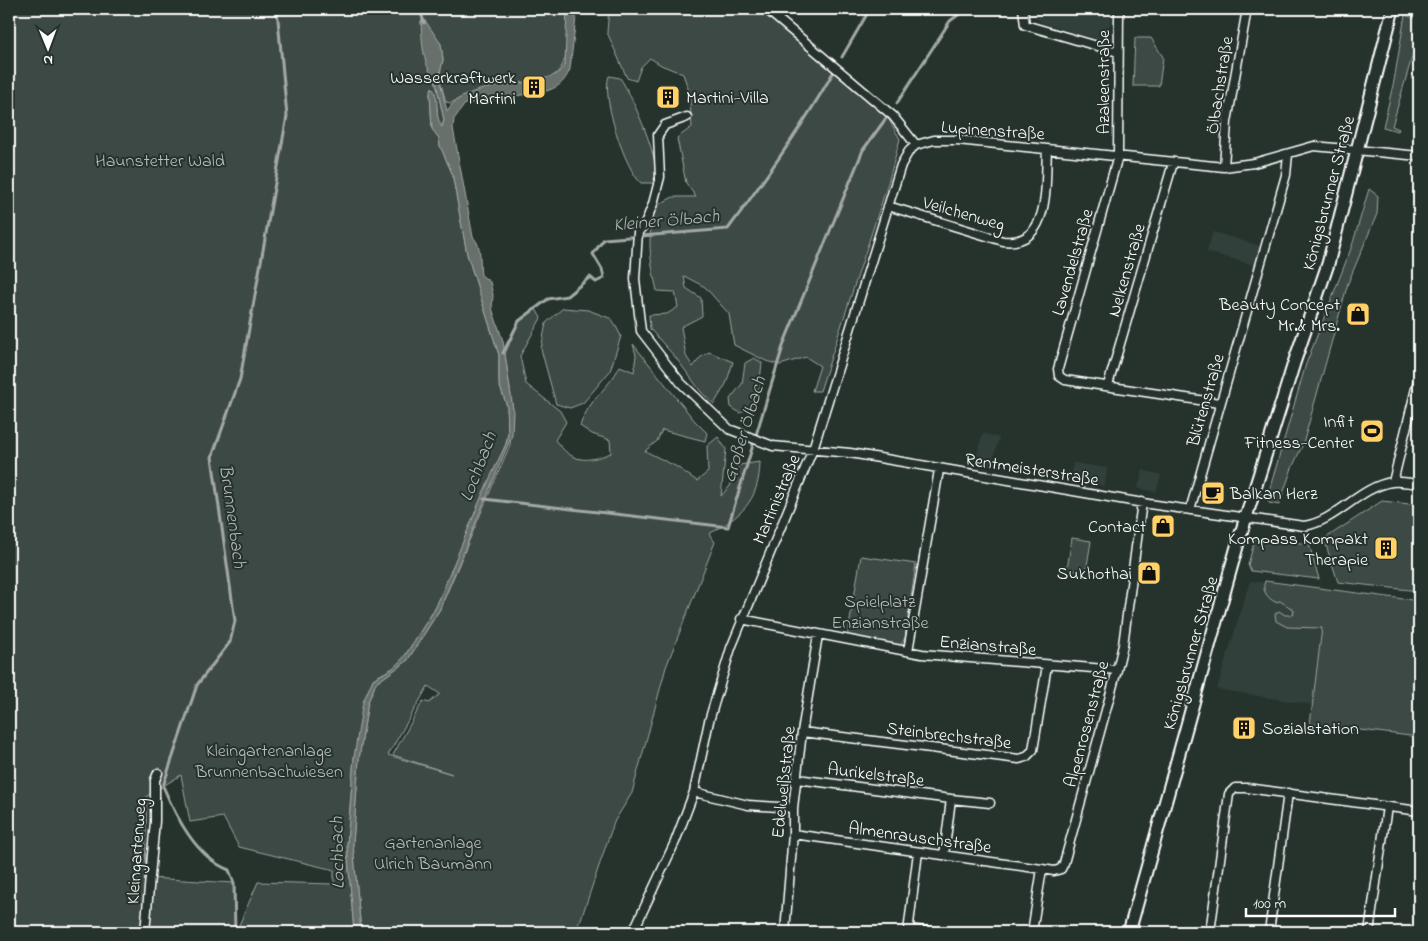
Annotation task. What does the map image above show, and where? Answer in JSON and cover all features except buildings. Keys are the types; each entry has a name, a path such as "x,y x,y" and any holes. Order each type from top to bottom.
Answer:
{"main road":[{"name":"Königsbrunner Straße","path":"1129,932 1246,518 1294,363 1328,264 1393,9"}],"street":[{"path":"766,9 833,63 890,113 916,145"},
{"path":"1023,9 1025,25 1118,52"},
{"name":"Azaleenstraße","path":"1118,156 1119,9"},
{"name":"Ölbachstraße","path":"1224,167 1227,122 1247,9"},
{"name":"Martinistraße","path":"633,932 675,842 694,792 718,687 741,620 814,449 762,443 729,429 681,383 641,331 635,279 638,236 647,217 660,177 658,135 665,125 687,117"},
{"name":"Lupinenstraße","path":"814,449 901,165 909,151 916,145 934,140 957,140 1224,167 1254,163 1314,146 1419,156"},
{"name":"Veilchenweg","path":"888,206 1003,241 1020,241 1035,231 1042,218 1047,149"},
{"name":"Blütenstraße","path":"1190,510 1219,403 1286,175 1288,154"},
{"name":"Lavendelstraße","path":"1108,385 1065,380 1059,376 1058,370 1118,156"},
{"name":"Nelkenstraße","path":"1108,385 1173,163"},
{"path":"1419,376 1393,482 1419,484"},
{"path":"1108,385 1219,403"},
{"name":"Rentmeisterstraße","path":"814,449 1190,510 1304,526 1314,524 1380,485 1393,482"},
{"path":"908,651 939,470"},
{"name":"Alpenrosenstraße","path":"1042,869 1054,871 1061,869 1064,863 1123,644 1142,502"},
{"name":"Enzianstraße","path":"741,620 908,651 1116,670"},
{"name":"Edelweißstraße","path":"785,932 793,834 793,808 802,732 818,635"},
{"name":"Steinbrechstraße","path":"802,732 1019,759 1026,757 1033,750 1047,665"},
{"name":"Kleingartenweg","path":"145,932 156,821 155,780 158,773"},
{"name":"Aurikelstraße","path":"797,779 990,803"},
{"path":"1210,932 1229,794 1234,788 1288,793 1419,812"},
{"path":"694,792 748,805 793,808"},
{"path":"1269,932 1288,793"},
{"path":"944,855 951,799"},
{"path":"1368,932 1387,807"},
{"name":"Almenrauschstraße","path":"793,834 1042,869"},
{"path":"918,852 908,931 934,932"},
{"path":"1032,932 1042,869"}],"shaded area":[{"path":"567,9 577,9 570,69 560,85 543,92 540,79 555,75 565,64"},
{"path":"1032,9 1112,9 1109,29 1100,40 1042,23 1036,18"},
{"path":"424,19 441,44 443,60 439,77 447,111 453,103 471,93 482,89 526,82 528,94 465,104 454,119 453,128 473,237 479,250 481,275 490,282 493,295 492,308 503,341 513,410 512,435 440,609 407,661 376,683 368,702 359,759 353,844 361,932 354,932 347,845 354,757 363,702 373,679 393,668 404,657 436,607 483,493 506,444 508,433 507,406 499,384 499,355 467,254 452,173 440,146 439,138 432,129 430,93 432,87 435,91 438,117 442,127 444,120 435,78 425,59 421,21"},
{"path":"1213,232 1260,246 1254,265 1207,252"},
{"path":"983,433 999,438 991,466 975,460"},
{"path":"1073,463 1107,468 1105,486 1072,481"},
{"path":"1143,470 1161,475 1156,492 1138,488"},
{"path":"1250,581 1326,590 1313,705 1217,689"}],"green space":[{"path":"9,9 567,9 566,55 559,71 552,77 468,94 451,103 446,102 439,77 443,60 441,44 421,21 427,61 435,78 444,120 442,127 437,120 437,107 430,93 432,129 439,138 440,146 452,173 467,254 499,355 499,384 507,406 508,433 506,444 436,607 404,657 393,668 373,679 354,757 347,845 354,932 236,932 258,882 334,884 334,870 239,847 223,817 190,822 181,775 147,796 145,872 149,878 234,883 235,932 9,932"},
{"path":"609,9 761,9 885,113 900,139 888,183 820,391 812,391 820,366 806,357 780,365 766,361 734,345 729,314 705,287 684,276 686,288 701,298 702,316 681,327 686,356 693,367 701,357 709,352 733,362 726,384 714,404 702,393 676,358 650,329 649,315 667,314 678,307 675,292 657,291 652,269 650,239 656,206 673,197 696,197 686,183 677,138 692,127 689,91 683,74 650,58 641,67 636,81 627,78 607,32"},
{"path":"1405,15 1419,20 1419,33 1392,126 1399,129 1398,131 1383,127 1394,81"},
{"path":"1135,38 1151,38 1163,57 1159,86 1133,86"},
{"path":"609,76 620,78 632,99 655,163 656,175 654,183 641,183 628,163 622,149 608,100 607,86"},
{"path":"1369,189 1378,196 1377,214 1348,283 1303,444 1279,505 1269,503 1267,498 1306,364 1352,246"},
{"path":"563,308 588,310 612,319 621,336 610,371 583,403 570,408 556,404 541,349 546,323"},
{"name":"Gartenanlage Ulrich Baumann","path":"536,309 541,318 520,356 526,384 560,411 566,422 555,440 568,453 580,459 587,459 611,453 610,440 592,434 580,426 589,408 620,366 634,372 636,355 633,344 694,420 707,433 705,441 662,430 657,441 645,451 677,467 697,481 708,472 707,446 718,437 726,449 721,496 730,486 739,465 760,462 756,488 752,498 739,514 709,534 715,542 666,667 632,793 614,822 581,919 574,932 361,932 353,844 359,759 368,702 376,683 407,661 440,609 510,445 513,410 505,354 519,322","holes":["428,686 440,694 429,703 423,701 393,755 452,774 388,755"]},
{"path":"754,358 762,363 758,396 751,407 740,413 731,407 730,399 742,384 745,363"},
{"path":"1382,501 1419,505 1419,591 1338,582 1324,539"},
{"path":"1072,538 1091,541 1086,572 1067,569"},
{"path":"1255,539 1309,544 1319,579 1251,571 1248,565"},
{"name":"Spielplatz Enzianstraße","path":"861,556 916,564 905,638 900,646 847,638"},
{"path":"1265,581 1419,601 1419,737 1310,724 1322,628 1287,627 1276,621 1275,614 1279,611 1285,615 1293,615 1294,610 1280,601 1275,602 1268,596 1264,588"}],"waterway":[{"name":"Brunnenbach","path":"235,932 234,883 229,870 207,856 188,835 163,786 197,685 230,642 235,621 212,457 240,379 287,116 277,9"},
{"path":"420,9 424,23"},
{"name":"Kleiner Ölbach","path":"842,57 870,9"},
{"name":"Großer Ölbach","path":"897,103 950,21 966,9"},
{"name":"Kleiner Ölbach","path":"503,353 519,321 548,299 567,296 590,277 596,282 604,278 602,269 593,254 604,239 728,229 784,152 834,71"},
{"name":"Lochbach","path":"515,90 554,81"},
{"name":"Großer Ölbach","path":"484,499 728,527 784,343 863,150 887,117"}],"place":[{"name":"Wasserkraftwerk Martini","path":"534,87"},
{"name":"Martini-Villa","path":"668,97"},
{"name":"Beauty Concept Mr.& Mrs.","path":"1358,314"},
{"name":"Infit Fitness-Center","path":"1372,431"},
{"name":"Balkan Herz","path":"1213,493"},
{"name":"Contact","path":"1163,526"},
{"name":"Kompass Kompakt Therapie","path":"1386,548"},
{"name":"Sukhothai","path":"1149,573"},
{"name":"Sozialstation","path":"1244,728"}],"park label":[{"name":"Haunstetter Wald","path":"160,160"},
{"name":"Kleingartenanlage Brunnenbachwiesen","path":"269,760"}]}
